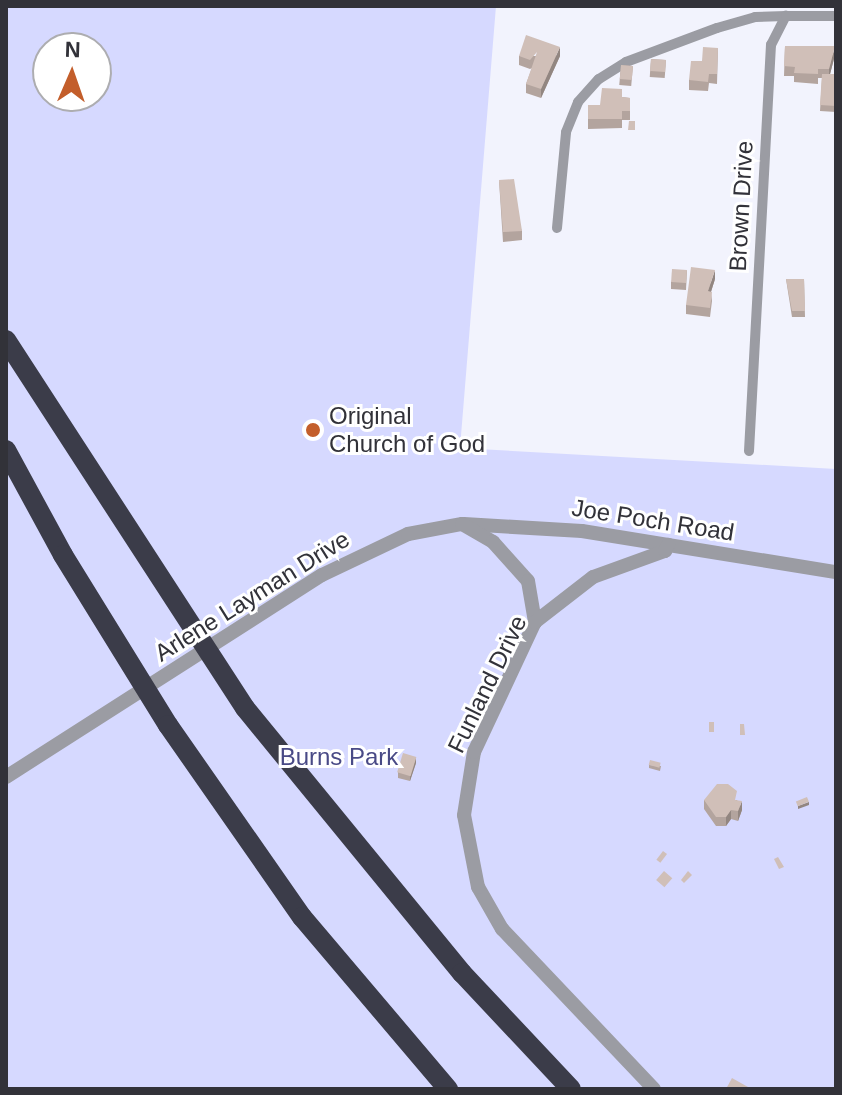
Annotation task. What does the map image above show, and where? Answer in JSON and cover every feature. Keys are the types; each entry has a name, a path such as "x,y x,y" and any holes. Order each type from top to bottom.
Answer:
{"highway":[{"path":"6,340 245,708 452,962 571,1089"},
{"path":"6,450 63,555 186,750 302,917 448,1089"}],"street":[{"name":"Brown Drive","path":"749,451 768,74 773,37 786,16"},
{"path":"557,228 566,132 578,102 599,79 626,62 755,17 836,16"},
{"path":"462,524 493,542 519,566 528,581 535,622"},
{"name":"Joe Poch Road","path":"462,524 558,528 836,572"},
{"name":"Arlene Layman Drive","path":"6,777 364,551 408,534 462,524"},
{"name":"Funland Drive","path":"654,1089 502,929 471,864 464,815 468,775 483,730 535,622 593,577 665,551 668,545"}],"green space":[{"name":"Burns Park","path":"6,6 496,6 460,448 836,469 836,1089 6,1089"}],"building":[{"path":"526,35 560,47 541,89 526,84 537,52 530,60 519,56"},
{"path":"785,46 835,46 829,69 818,69 818,74 794,73 795,67 784,66"},
{"path":"703,47 718,48 717,74 709,74 708,82 689,80 691,61 702,61"},
{"path":"651,59 666,60 665,72 650,71"},
{"path":"621,65 633,66 632,80 620,79"},
{"path":"822,74 836,74 836,106 820,105"},
{"path":"602,88 622,89 622,97 630,98 630,111 622,111 622,119 588,119 588,105 600,105"},
{"path":"629,121 635,121 635,130 628,130"},
{"path":"514,179 522,231 503,232 499,180"},
{"path":"691,267 715,270 708,291 712,292 710,308 686,305"},
{"path":"672,269 687,270 686,283 671,282"},
{"path":"786,279 804,279 805,311 792,311"},
{"path":"709,722 714,722 714,732 709,732"},
{"path":"740,724 744,724 745,735 740,735"},
{"path":"403,753 416,757 411,776 397,772"},
{"path":"650,760 661,763 659,768 649,765"},
{"path":"717,784 728,784 737,791 735,800 742,801 738,811 731,810 726,817 716,817 704,800"},
{"path":"807,797 809,802 798,806 796,801"},
{"path":"663,851 667,854 660,863 656,860"},
{"path":"778,857 784,867 779,869 774,859"},
{"path":"664,871 672,878 664,887 656,880"},
{"path":"688,871 692,875 684,883 681,880"},
{"path":"732,1078 748,1087 747,1089 726,1089"}],"place":[{"name":"Original Church of God","path":"313,430"}]}
